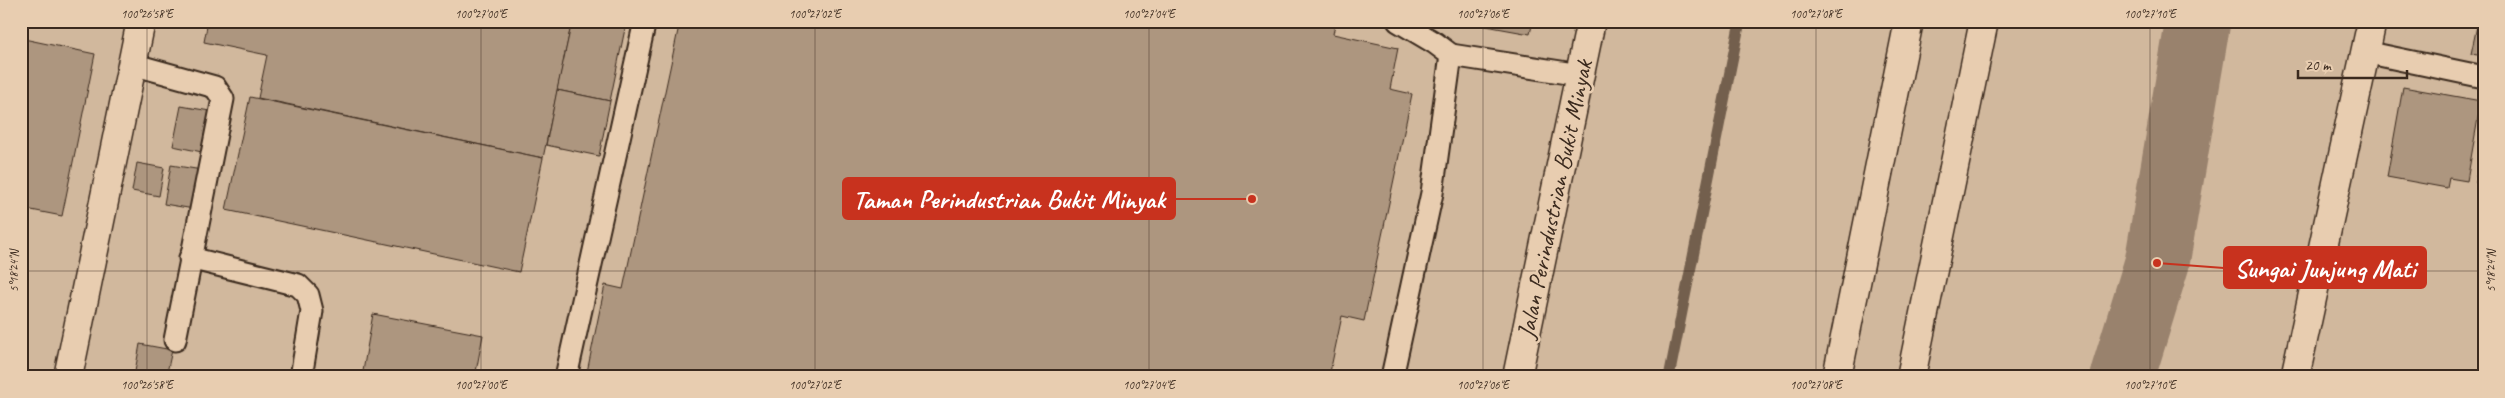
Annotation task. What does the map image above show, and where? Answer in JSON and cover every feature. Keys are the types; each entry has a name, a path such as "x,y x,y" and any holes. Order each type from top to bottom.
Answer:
{"street":[{"path":"68,377 141,21"},
{"name":"Jalan Perindustrian Bukit Minyak","path":"1517,377 1591,21"},
{"path":"1837,377 1909,21"},
{"path":"1911,377 1984,21"},
{"path":"2295,377 2372,21"}],"lane":[{"path":"566,377 645,21"},
{"path":"1398,21 1451,55 1580,74"},
{"path":"2365,52 2484,77"},
{"path":"1392,377 1432,193 1451,55"},
{"path":"132,64 216,87 223,98 175,340"},
{"path":"190,258 289,281 304,290 311,302 312,311 301,377"}],"shaded area":[{"path":"21,21 2484,21 2484,377 21,377"}],"building":[{"path":"21,21 27,21 21,52"},
{"path":"208,21 572,21 543,158 258,98 267,55 204,42"},
{"path":"572,21 611,21 626,24 610,101 557,90"},
{"path":"680,21 1336,21 1333,34 1398,48 1390,89 1412,94 1364,321 1342,316 1329,377 586,377 605,285 623,289"},
{"path":"1475,21 1533,21 1530,34 1475,24"},
{"path":"2478,21 2484,21 2484,56 2471,54"},
{"path":"24,39 95,54 62,216 21,208 21,52"},
{"path":"2403,87 2481,101 2467,181 2449,178 2447,188 2387,177"},
{"path":"557,90 610,101 599,156 546,145"},
{"path":"250,97 543,158 519,272 226,210"},
{"path":"181,106 210,111 202,152 173,146"},
{"path":"2484,138 2484,184 2475,182"},
{"path":"137,163 164,168 159,196 132,191"},
{"path":"171,165 202,170 194,209 164,204"},
{"path":"373,314 483,335 475,377 362,377"},
{"path":"140,344 172,350 166,377 134,377"}],"waterway":[{"path":"1669,377 1740,21"},
{"path":"2122,377 2157,263 2198,21"}],"place":[{"name":"Taman Perindustrian Bukit Minyak","path":"1252,199"},
{"name":"Sungai Junjung Mati","path":"2157,263"}]}
